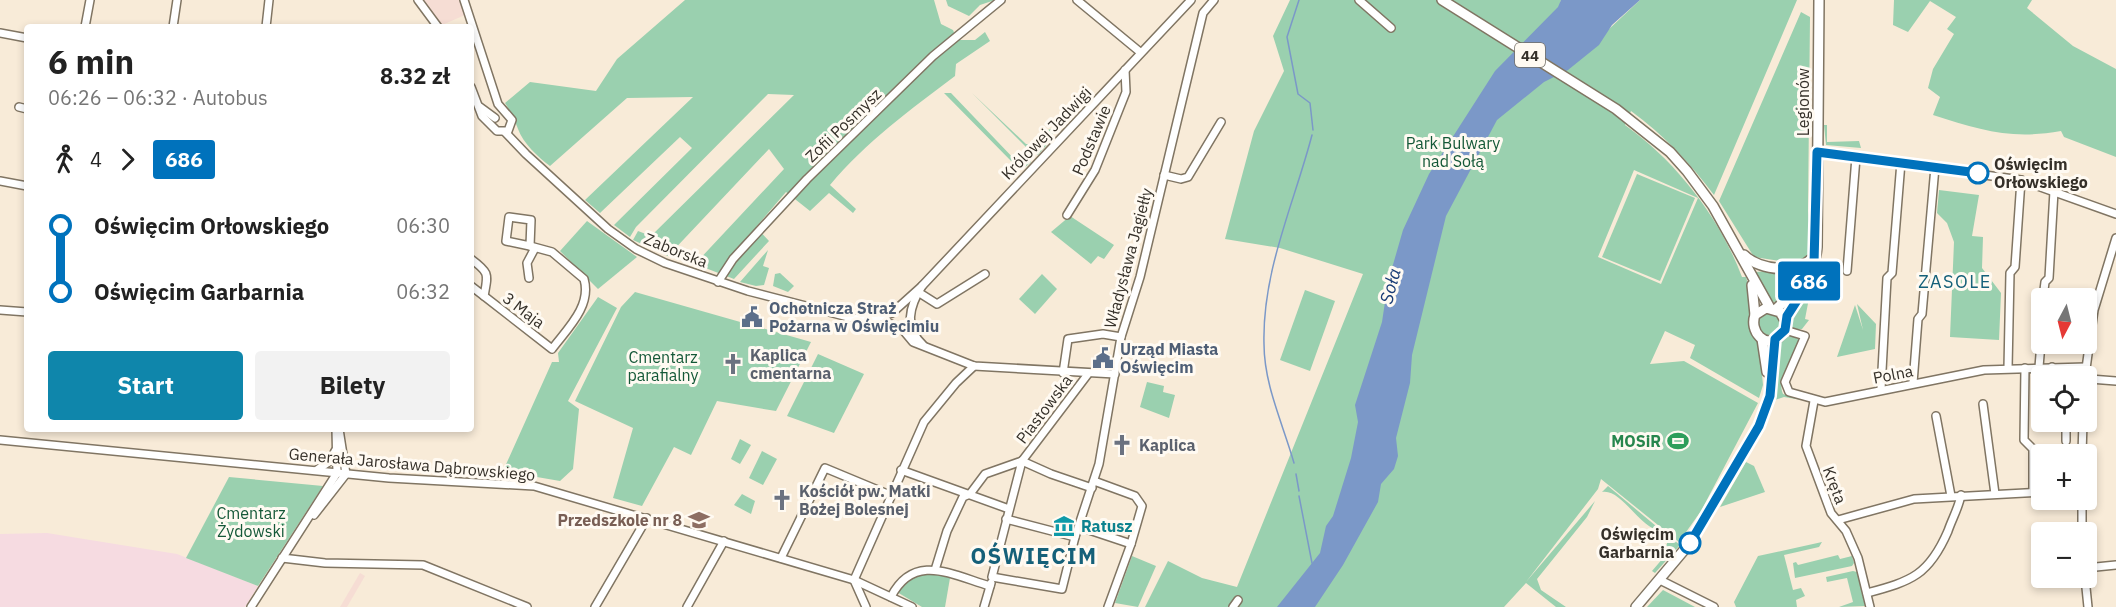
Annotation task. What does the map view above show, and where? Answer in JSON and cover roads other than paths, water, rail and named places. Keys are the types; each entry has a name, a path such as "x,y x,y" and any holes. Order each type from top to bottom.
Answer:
{"main road":[{"name":"44","path":"1443,0 1616,109 1650,134 1688,171 1738,248 1749,272 1785,326"},
{"name":"Legionów","path":"1785,326 1811,274 1816,253 1820,0"},
{"path":"1738,248 1757,265 1789,268 1802,266 1816,253"},
{"name":"44","path":"1749,272 1755,315 1754,331 1762,339 1768,402"},
{"name":"Legionów","path":"1773,308 1785,304 1811,274"},
{"path":"1755,315 1762,309 1773,308"},
{"path":"1762,339 1775,339 1785,326"},
{"name":"44","path":"1636,607 1695,535 1754,436 1768,402 1775,339"}],"street":[{"path":"86,24 90,0"},
{"path":"173,24 177,0"},
{"path":"266,24 269,0"},
{"path":"418,0 436,24"},
{"path":"464,0 472,24"},
{"name":"Zofii Posmysz","path":"718,282 733,259 807,179 933,56 1001,0"},
{"path":"1077,0 1140,52"},
{"name":"Królowej Jadwigi","path":"895,312 920,289 1191,0"},
{"name":"Władysława Jagiełły","path":"992,577 1062,589 1075,537 1093,484 1121,337 1140,277 1203,13 1214,0"},
{"path":"1359,0 1391,28"},
{"path":"474,31 498,104 497,118 497,131 508,130 512,120 497,118 479,105 474,94"},
{"path":"0,33 24,37"},
{"name":"Podstawie","path":"1067,215 1095,170 1126,92 1125,70"},
{"path":"867,104 875,112"},
{"path":"19,107 24,108"},
{"path":"1164,175 1181,179 1188,177 1221,122"},
{"name":"Zaborska","path":"508,130 522,149 627,244 659,261 718,282 874,325 891,324"},
{"path":"1817,152 2021,180 2116,214"},
{"path":"1847,271 1856,157"},
{"path":"1881,389 1887,278 1892,273 1901,162"},
{"path":"1913,383 1918,319 1922,314 1935,167"},
{"path":"2008,368 2010,273 2015,267 2021,180"},
{"path":"0,181 24,185"},
{"path":"2044,288 2044,282 2049,278 2055,192"},
{"name":"3 Maja","path":"474,288 552,349 580,311 586,286 584,279 552,252 532,247 506,241 509,216 531,220 532,247 527,263 529,278"},
{"path":"2086,366 2098,293 2116,238"},
{"name":"3 Maja","path":"474,261 486,269 488,276 484,296"},
{"path":"920,289 937,304 985,274"},
{"name":"Królowej Jadwigi","path":"909,313 920,289"},
{"path":"0,310 24,312"},
{"path":"923,345 913,335 909,313 895,312 891,324 896,329 903,330 913,342 974,366 1064,373 1115,374"},
{"name":"Zaborska","path":"852,318 875,319 895,312"},
{"path":"903,330 910,324"},
{"name":"Polna","path":"1785,326 1805,336 1785,382 1786,388 1789,392 1814,401 1825,402 1913,383 2008,368 2031,368"},
{"path":"1064,373 1068,339 1103,334 1121,337"},
{"path":"863,606 854,580 901,470 924,422 956,382 974,366"},
{"path":"2025,368 2024,440 2031,447"},
{"name":"Piastowska","path":"1022,461 1088,374"},
{"path":"2097,379 2116,381"},
{"name":"Kręta","path":"1814,401 1806,446 1831,513 1838,520 1858,558 1870,607"},
{"path":"1983,404 1995,494"},
{"path":"1936,417 1951,496"},
{"path":"251,607 337,472 337,432"},
{"path":"300,531 346,474 338,432"},
{"path":"2066,432 2066,441"},
{"name":"Generała Jarosława Dąbrowskiego","path":"0,440 346,474 524,484 854,580 912,607"},
{"path":"317,470 330,461 336,450"},
{"path":"984,607 1022,461"},
{"path":"935,570 947,531 963,497 970,494 985,474 1022,461 1051,474 1135,496 1140,501 1142,512 1108,607"},
{"path":"781,558 825,468 890,495"},
{"path":"901,470 1009,509"},
{"path":"1838,520 1914,499 2031,492"},
{"path":"1867,593 1912,579 1926,570 1941,547 1961,495"},
{"path":"595,607 647,518"},
{"path":"1006,519 1075,537"},
{"path":"1080,527 1131,544"},
{"path":"687,607 724,541"},
{"path":"282,558 325,563 423,565 527,607"},
{"path":"2097,567 2116,565"},
{"path":"891,597 902,577 920,570 935,570 990,586"},
{"path":"1660,580 1714,607"},
{"path":"2086,588 2088,607"},
{"path":"1233,607 1238,600"}],"water":[{"name":"Soła","path":"1561,0 1640,0 1612,25 1599,45 1568,70 1544,82 1497,120 1446,216 1412,355 1410,383 1396,438 1398,456 1394,469 1381,484 1378,502 1343,565 1315,607 1277,607 1320,553 1326,526 1333,516 1351,458 1358,422 1355,405 1382,322 1388,282 1403,230 1429,174 1495,71 1558,7"}],"waterway":[{"path":"1299,0 1287,37 1298,94 1310,103 1313,130"},
{"path":"1294,463 1267,374 1264,344 1265,317 1268,290 1280,238 1312,135"},
{"path":"1296,474 1299,491"},
{"path":"1299,496 1312,563"}],"place":[{"name":"Oświęcim Orłowskiego","path":"1978,173"},
{"name":"Ochotnicza Straż Pożarna w Oświęcimiu","path":"752,317"},
{"name":"Urząd Miasta Oświęcim","path":"1103,358"},
{"name":"Kaplica cmentarna","path":"733,364"},
{"name":"MOSiR","path":"1678,441"},
{"name":"Kaplica","path":"1122,445"},
{"name":"Kościół pw. Matki Bożej Bolesnej","path":"782,500"},
{"name":"Przedszkole nr 8","path":"699,520"},
{"name":"Ratusz","path":"1064,526"},
{"name":"Oświęcim Garbarnia","path":"1690,543"}],"district":[{"name":"ZASOLE","path":"1955,281"},
{"name":"OŚWIĘCIM","path":"1034,555"}],"park label":[{"name":"Park Bulwary nad Sołą","path":"1453,152"},
{"name":"Cmentarz parafialny","path":"663,366"},
{"name":"Cmentarz Żydowski","path":"251,522"}]}
